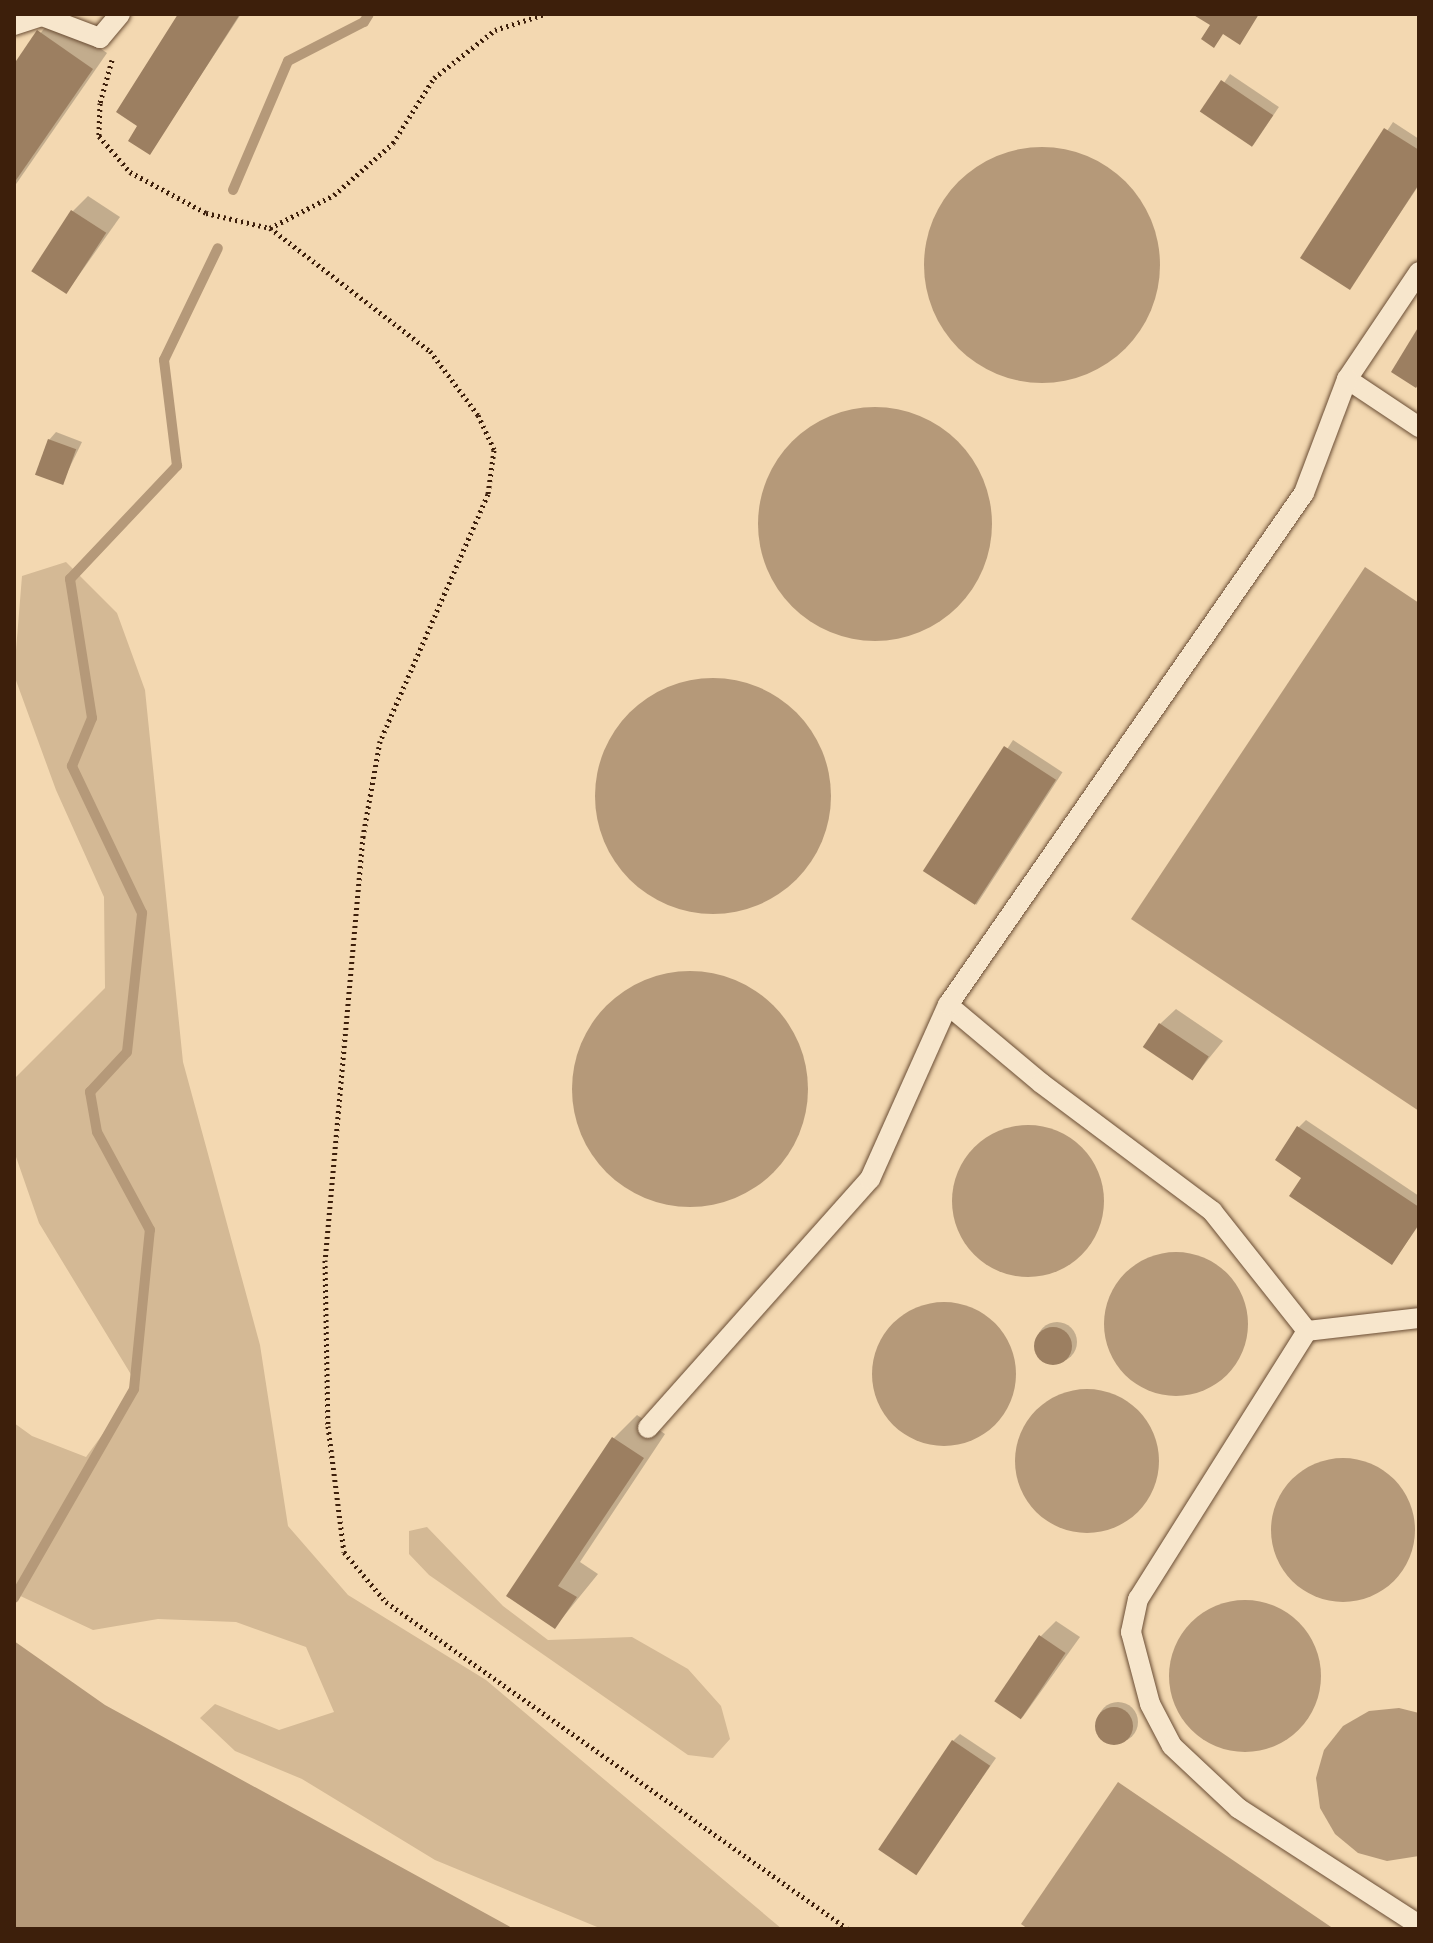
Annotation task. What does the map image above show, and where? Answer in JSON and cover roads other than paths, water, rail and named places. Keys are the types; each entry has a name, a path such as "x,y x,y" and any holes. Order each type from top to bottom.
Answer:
{"lane":[{"path":"14,25 42,16 100,38 120,14"},
{"path":"648,1428 870,1179 948,1005 1304,493 1347,379 1419,272"},
{"path":"1347,379 1419,427"},
{"path":"948,1005 1041,1083 1212,1211 1307,1331"},
{"path":"1307,1331 1419,1318"},
{"path":"1307,1331 1138,1599 1131,1632 1150,1704 1172,1746 1238,1808 1419,1925"}],"waterway":[{"path":"233,190 288,61 364,22 369,14"},
{"path":"14,1598 134,1389 150,1230 97,1132 90,1092 127,1052 142,913 72,766 92,718 70,579 177,466 164,360 218,248"}]}
